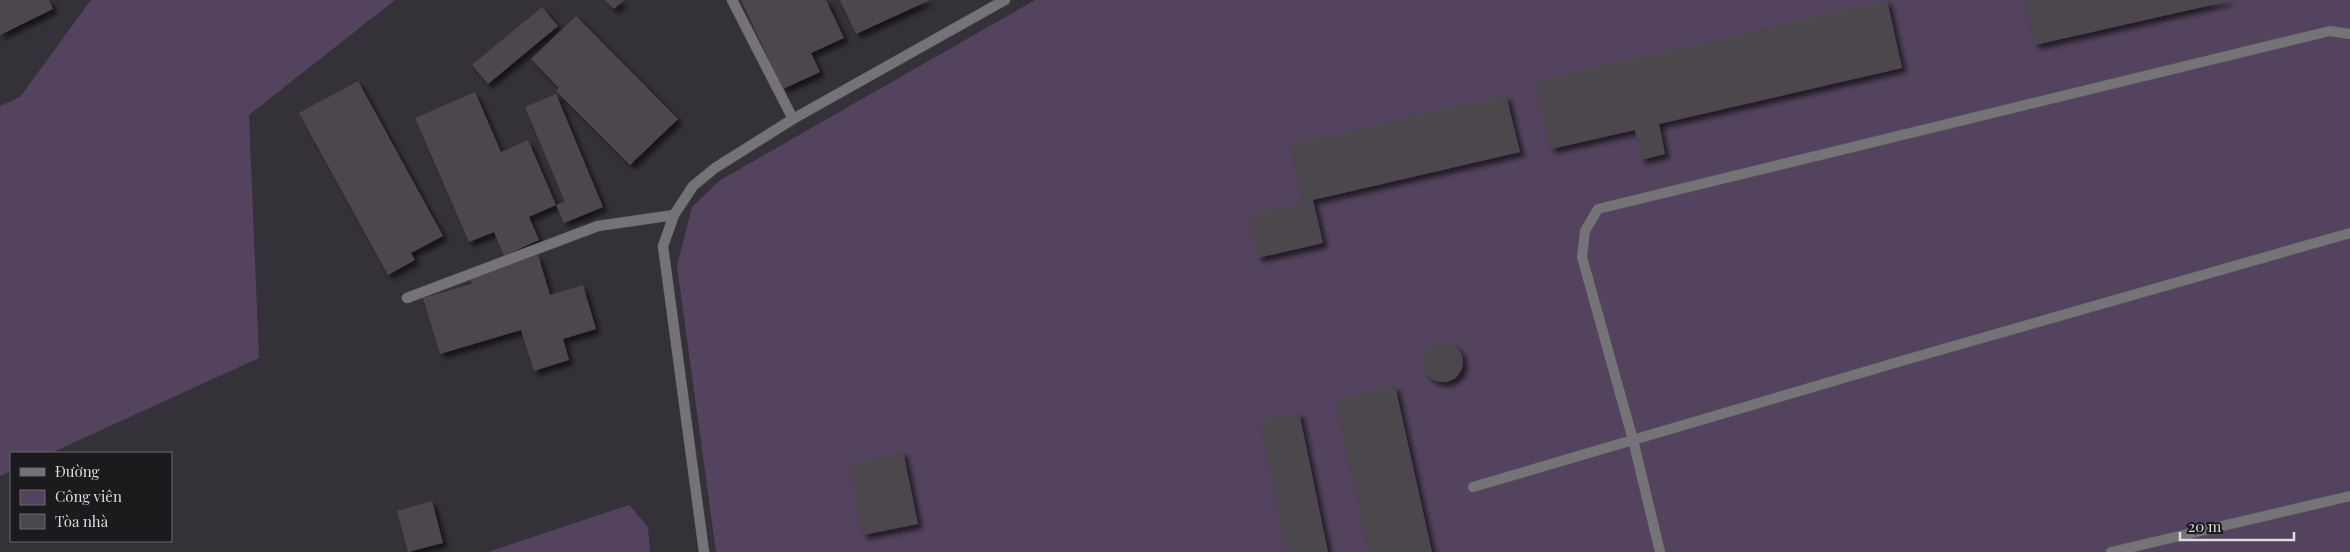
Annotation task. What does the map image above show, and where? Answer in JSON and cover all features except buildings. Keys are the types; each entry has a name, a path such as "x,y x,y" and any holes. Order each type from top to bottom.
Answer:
{"street":[{"path":"732,0 793,119"},
{"path":"704,552 663,246 674,215 692,186 715,168 793,119 1005,0"},
{"path":"1660,552 1633,440 1582,257 1585,231 1598,209 2330,31 2350,34"},
{"path":"407,298 598,226 674,215"},
{"path":"1473,487 2350,233"},
{"path":"2111,552 2350,496"}],"green space":[{"path":"91,0 395,0 249,115 259,358 53,452 10,452 10,471 0,476 0,106 20,97"},
{"path":"1035,0 2350,0 2350,552 716,552 677,266 692,207 719,181"},
{"path":"629,505 648,527 650,552 488,552"}]}
